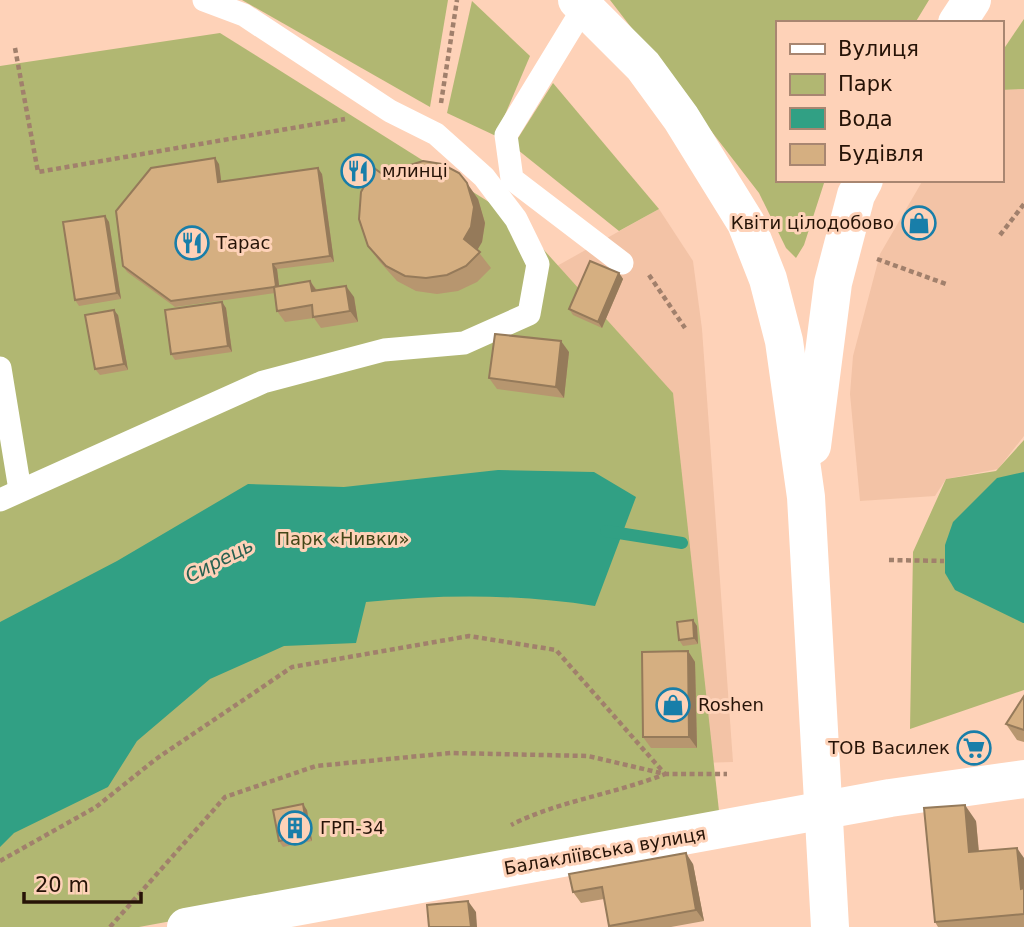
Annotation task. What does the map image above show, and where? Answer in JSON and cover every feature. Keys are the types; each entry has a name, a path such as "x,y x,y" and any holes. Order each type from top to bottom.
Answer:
{"main road":[{"path":"958,21 972,0"},
{"path":"581,3 643,66 681,118 746,223 768,279 784,341 806,497 830,927"},
{"path":"806,497 833,283 856,195 863,182"},
{"name":"Балакліївська вулиця","path":"186,927 823,811 1024,779"}],"lane":[{"path":"0,368 10,495 262,382 384,350 464,343 529,314 538,264 516,219 484,177 436,134 390,111 244,15 204,0"},
{"path":"581,3 506,135 512,179 622,263"}],"path":[{"path":"436,134 457,0"},
{"path":"15,48 38,172 390,111"},
{"path":"1000,235 1024,204"},
{"path":"867,255 946,284"},
{"path":"648,273 685,328"},
{"path":"889,560 944,561"},
{"path":"0,861 96,807 156,759 292,667 469,636 556,650 666,774"},
{"path":"110,927 225,797 316,766 451,753 574,755 666,774 727,774"}],"shaded area":[{"path":"1024,89 1024,436 998,469 946,479 935,496 860,501 850,394 853,356 880,254 922,182 1003,182 1003,90"},
{"path":"659,209 693,261 702,329 733,762 665,764 548,271"}],"green space":[{"path":"242,0 448,0 430,107"},
{"path":"610,0 929,0 916,21 776,21 776,182 824,182 804,245 796,258 786,248 759,193"},
{"path":"472,1 530,56 496,136 447,113"},
{"path":"1024,19 1024,89 1003,90 1003,50"},
{"name":"Парк «Нивки»","path":"220,33 516,219 673,393 720,820 139,927 0,927 0,66"},
{"path":"553,83 659,209 619,231 513,146"},
{"path":"1024,440 1024,690 910,729 913,552 946,479 996,471"}],"water":[{"path":"498,470 594,472 636,497 595,606 481,596 366,602 356,643 284,646 210,679 137,741 108,787 14,833 0,847 0,622 117,561 248,484 344,487"},
{"path":"1024,472 1023,623 955,590 945,573 945,545 953,522 997,478"}],"building":[{"path":"215,158 218,182 318,168 330,256 273,264 274,287 171,301 123,266 116,211 151,168"},
{"path":"423,161 442,164 459,173 467,183 474,207 471,227 464,239 480,252 466,266 447,275 426,278 405,276 386,266 368,246 359,219 361,192 374,168 389,179 404,167"},
{"path":"105,216 117,293 75,300 63,222"},
{"path":"590,261 619,273 598,322 569,309"},
{"path":"310,281 312,291 346,286 350,311 313,317 312,305 277,311 274,287"},
{"path":"222,302 228,346 171,354 165,310"},
{"path":"114,310 124,364 95,369 85,315"},
{"path":"495,334 561,341 556,387 489,378"},
{"path":"693,620 694,638 679,640 677,622"},
{"name":"Roshen","path":"688,651 689,737 643,737 642,652"},
{"path":"1024,696 1024,730 1006,724"},
{"name":"ГРП-34","path":"303,804 308,835 279,841 273,810"},
{"path":"965,805 969,852 1017,848 1021,889 1024,888 1024,914 935,922 924,808"},
{"path":"686,853 696,910 609,926 602,887 573,892 569,874"},
{"path":"468,901 471,927 429,927 427,905"}],"waterway":[{"name":"Сирець","path":"606,531 682,543"}],"place":[{"name":"млинці","path":"358,171"},
{"name":"Квіти цілодобово","path":"919,223"},
{"name":"Тарас","path":"192,243"},
{"name":"Roshen","path":"673,705"},
{"name":"ТОВ Василек","path":"974,748"},
{"name":"ГРП-34","path":"295,828"}]}
